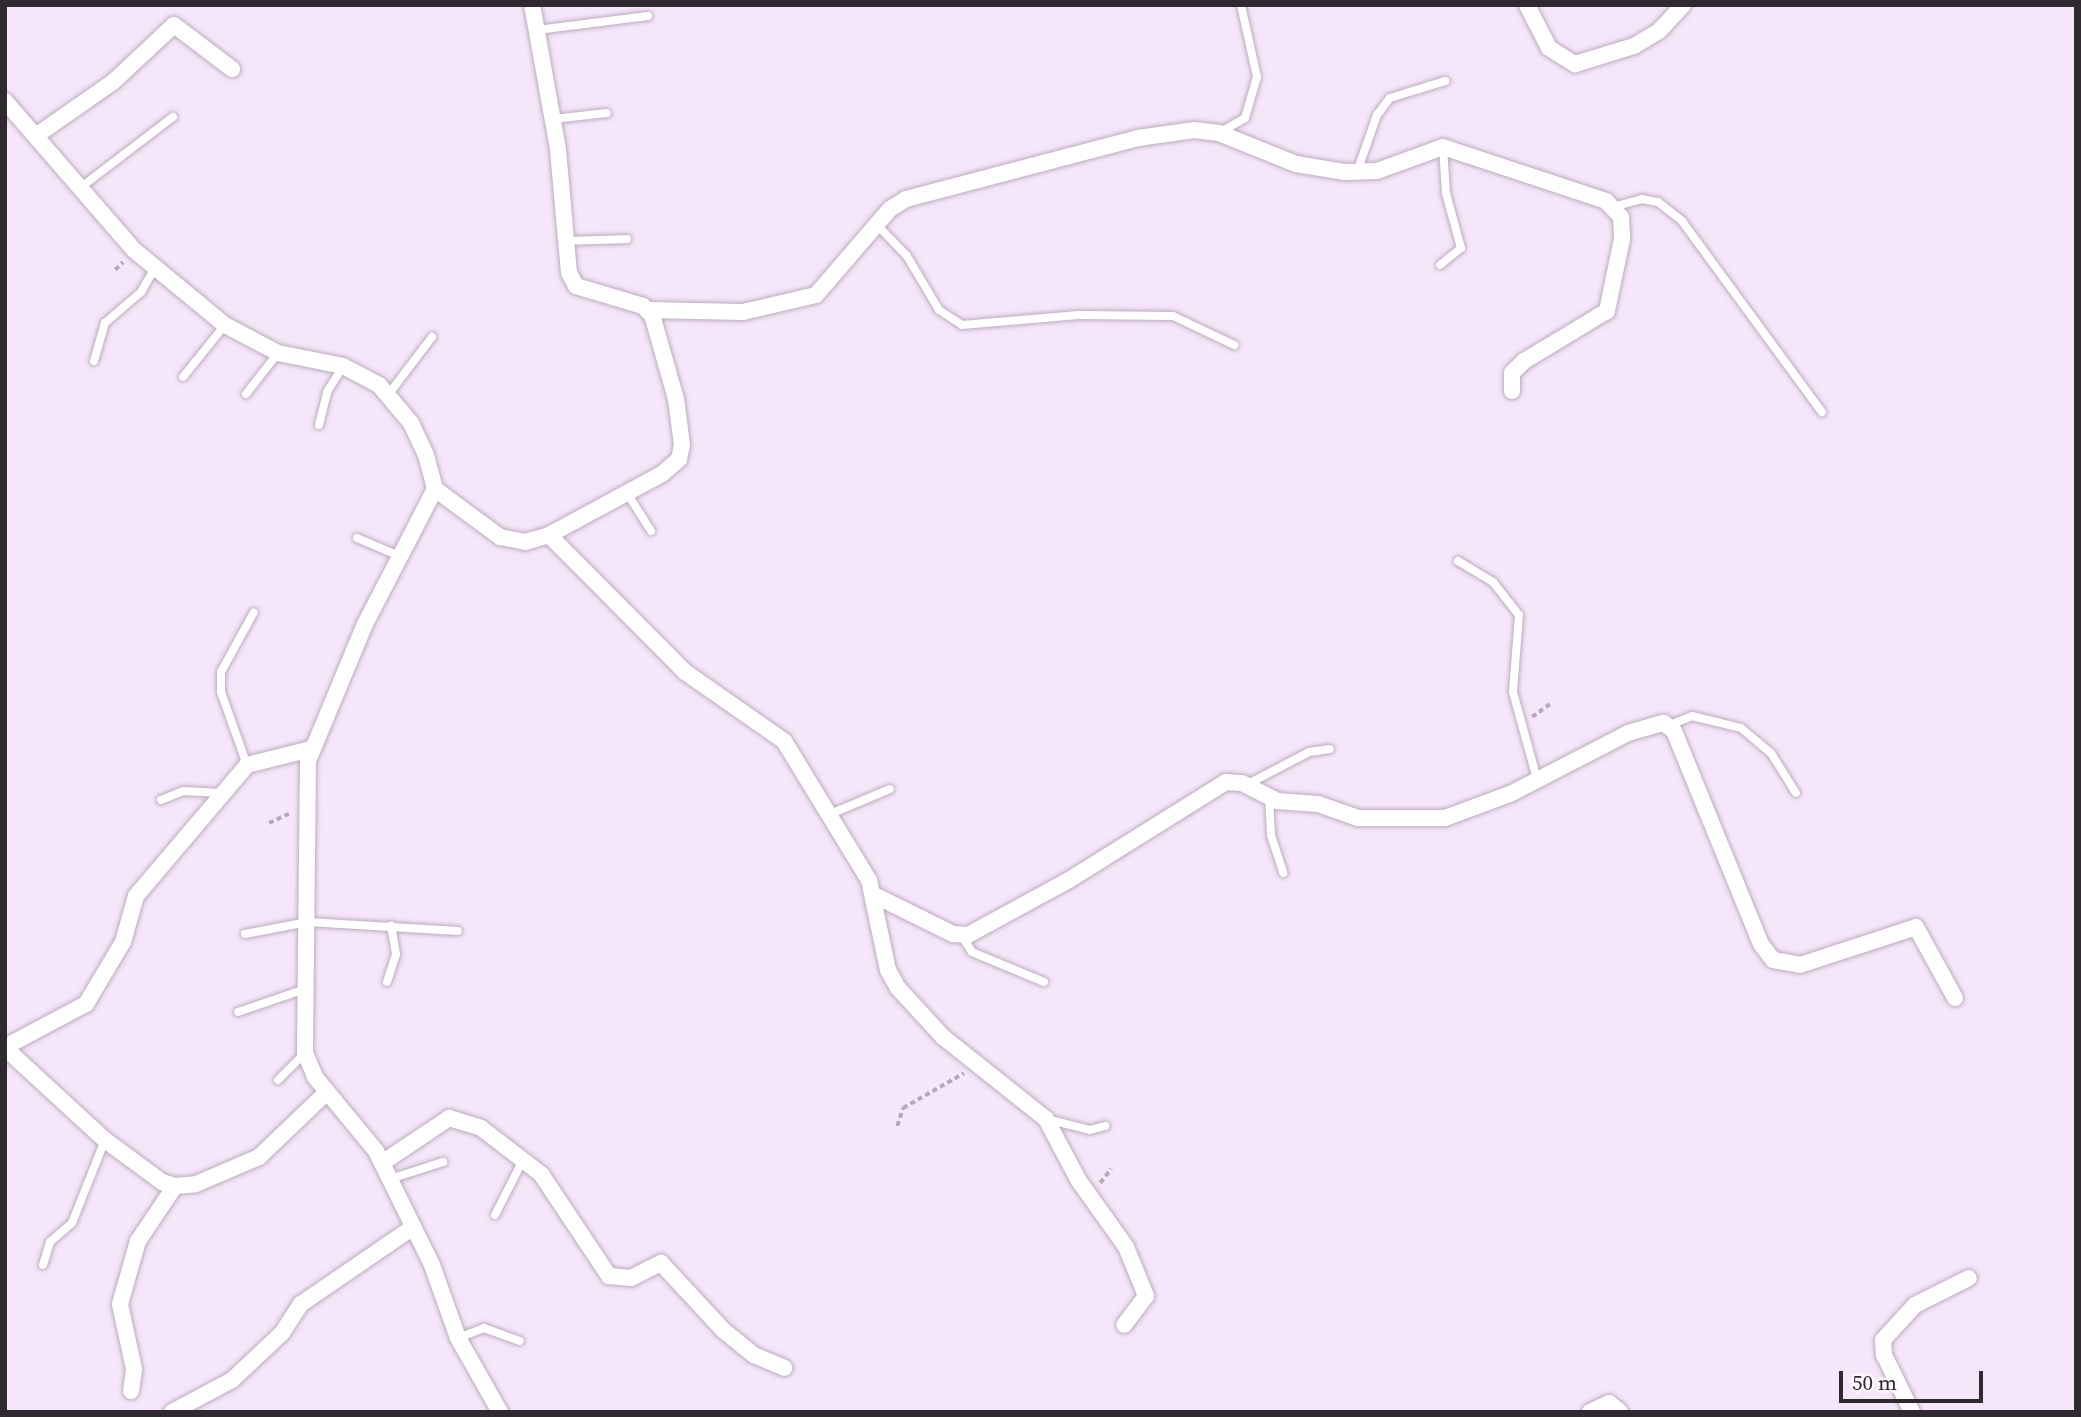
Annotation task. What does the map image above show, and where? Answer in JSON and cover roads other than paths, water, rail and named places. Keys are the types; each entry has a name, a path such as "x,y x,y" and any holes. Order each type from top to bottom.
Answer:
{"street":[{"path":"532,5 553,119 565,241 576,286 648,310 743,312 816,295 896,205 920,193 1138,138 1194,130 1219,133 1296,164 1357,172 1377,171 1443,147 1525,170 1616,206 1622,239 1606,311 1524,361 1512,373 1512,391"},
{"path":"1527,5 1549,48 1575,64 1633,46 1659,31 1683,5"},
{"path":"37,135 113,82 174,25 232,68"},
{"path":"5,102 37,135 78,190 156,265 225,325 278,353 343,366 388,395 411,423 435,489 500,537 525,542 549,535 672,466 684,435 648,310"},
{"path":"435,489 399,555 311,749 305,806 308,922 305,1053 327,1092 382,1163 458,1338 500,1412"},
{"path":"549,535 685,672 784,741 874,895 875,919 898,988 911,1007 1046,1119 1145,1283 1146,1296 1124,1325"},
{"path":"874,895 961,935 985,928 1069,880 1218,785 1246,785 1269,796 1357,818 1412,822 1465,814 1628,733 1670,725 1761,944 1773,960 1800,965 1916,927 1955,998"},
{"path":"311,749 247,765 136,896 123,942 86,1004 5,1048 105,1140 162,1182 175,1186 196,1184 260,1157 327,1092"},
{"path":"382,1163 449,1118 481,1128 552,1186 609,1276 631,1278 661,1263 723,1330 754,1355 784,1367"},
{"path":"131,1391 134,1369 120,1304 138,1241 175,1186"},
{"path":"173,1412 232,1380 282,1333 301,1304 412,1228"},
{"path":"1912,1412 1884,1355 1883,1340 1915,1305 1969,1278"},
{"path":"1590,1412 1609,1403 1620,1412"}],"lane":[{"path":"1219,133 1245,118 1253,99 1257,77 1241,5"},
{"path":"536,30 648,16"},
{"path":"1357,172 1377,115 1390,98 1445,81"},
{"path":"553,119 607,113"},
{"path":"78,190 173,117"},
{"path":"1440,265 1461,248 1446,192 1443,147"},
{"path":"1616,206 1642,199 1658,202 1682,221 1822,412"},
{"path":"877,225 907,256 939,310 962,325 1079,315 1173,316 1234,345"},
{"path":"565,241 627,239"},
{"path":"94,361 105,323 141,292 156,265"},
{"path":"183,377 225,325"},
{"path":"388,395 432,337"},
{"path":"246,394 278,353"},
{"path":"319,425 327,392 343,366"},
{"path":"627,493 651,531"},
{"path":"357,538 399,555"},
{"path":"1458,561 1477,568 1515,605 1513,692 1537,779"},
{"path":"247,765 221,692 221,672 254,612"},
{"path":"1670,725 1692,716 1741,728 1771,753 1796,793"},
{"path":"1246,785 1309,752 1330,749"},
{"path":"828,815 890,789"},
{"path":"161,800 183,791 221,793"},
{"path":"1269,796 1271,835 1283,873"},
{"path":"245,934 308,922 458,931"},
{"path":"387,982 396,954 391,925"},
{"path":"961,935 966,949 1044,982"},
{"path":"238,1012 305,989"},
{"path":"278,1080 305,1053"},
{"path":"1046,1119 1090,1130 1105,1126"},
{"path":"43,1265 50,1242 72,1223 105,1140"},
{"path":"495,1215 523,1160"},
{"path":"390,1179 443,1162"},
{"path":"458,1338 484,1328 520,1341"}]}
